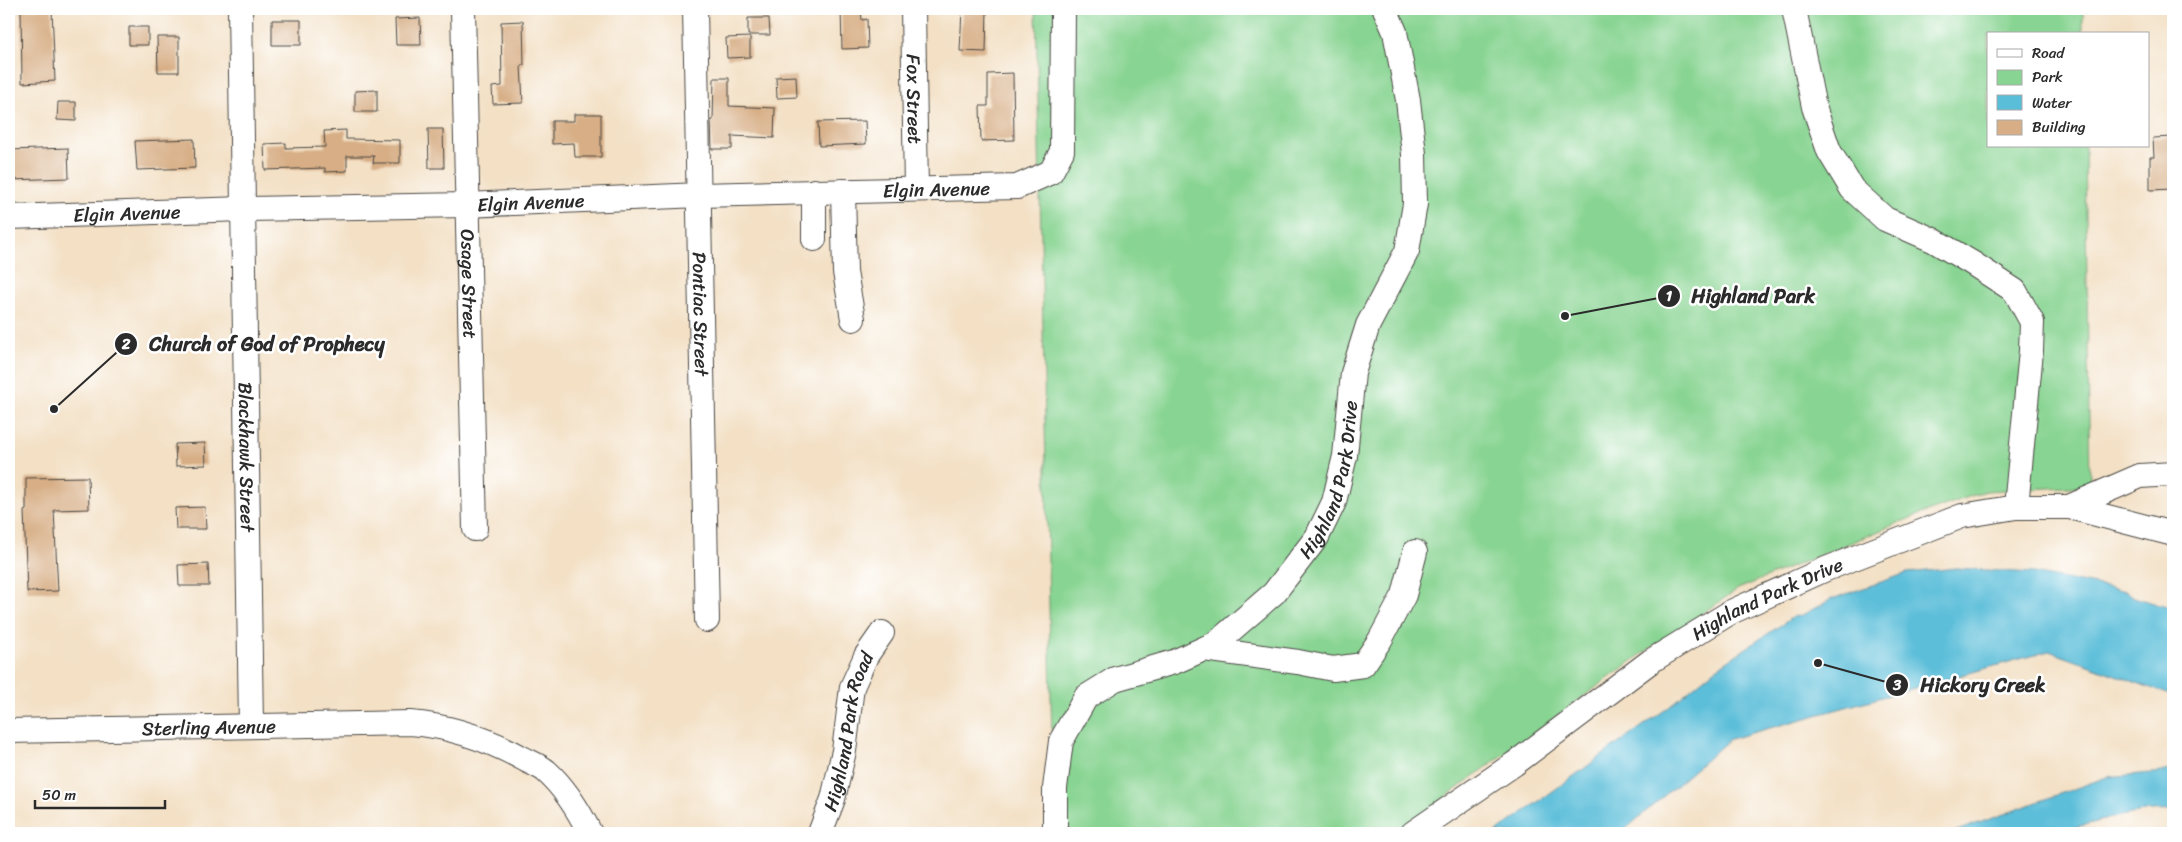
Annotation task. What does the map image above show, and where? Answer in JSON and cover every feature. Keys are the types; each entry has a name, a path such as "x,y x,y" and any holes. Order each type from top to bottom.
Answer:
{"street":[{"name":"Blackhawk Street","path":"240,9 251,725"},
{"name":"Osage Street","path":"463,9 474,528"},
{"name":"Pontiac Street","path":"695,9 707,620"},
{"name":"Fox Street","path":"913,9 916,189"},
{"name":"Elgin Avenue","path":"9,217 243,209 466,205 700,195 916,189 958,190 1017,187 1051,172 1062,151 1063,9"},
{"name":"Highland Park Drive","path":"1055,833 1055,788 1060,741 1086,697 1114,679 1174,662 1215,644 1274,593 1318,537 1334,502 1345,456 1353,373 1368,325 1407,251 1416,204 1414,154 1408,100 1396,32 1384,9"},
{"path":"1794,9 1814,107 1829,151 1852,190 1885,219 1941,245 2015,291 2032,322 2016,507"},
{"path":"842,191 844,272 853,319"},
{"path":"814,192 814,239"},
{"path":"2069,507 2140,476 2173,474"},
{"name":"Highland Park Drive","path":"1413,833 1514,764 1651,661 1731,612 1826,569 1962,516 2016,507 2069,507 2173,534"},
{"path":"1204,649 1290,660 1333,669 1363,665 1380,640 1404,596 1415,552"},
{"name":"Highland Park Road","path":"820,833 833,799 844,751 852,687 866,656 882,633"},
{"name":"Sterling Avenue","path":"9,731 251,725 410,723 431,725 465,734 506,749 546,771 578,809 590,833"}],"green space":[{"path":"1036,9 2083,9 2083,32 1987,32 1987,148 2085,148 2090,486 1985,491 1913,517 1738,589 1639,656 1396,833 1061,833 1052,744"}],"water":[{"path":"1956,568 2034,573 2126,591 2134,597 2173,609 2173,696 2049,651 1730,739 1621,833 1495,833 1669,707 1715,669 1793,617 1802,615 1832,599 1907,573"},
{"path":"2173,771 2173,811 2140,812 2060,830 2033,834 1951,833 2107,777"}],"building":[{"path":"21,9 52,9 55,81 22,83"},
{"path":"841,9 861,9 862,20 867,19 868,48 842,49"},
{"path":"962,9 987,9 986,52 960,51"},
{"path":"420,18 421,45 396,45 395,19"},
{"path":"748,18 769,18 770,35 748,35"},
{"path":"272,20 301,20 301,45 272,45"},
{"path":"523,21 524,65 521,65 523,103 493,104 492,87 502,86 501,22"},
{"path":"129,27 148,27 148,45 129,45"},
{"path":"157,37 179,37 179,72 158,72"},
{"path":"750,37 750,57 727,58 726,38"},
{"path":"1013,73 1014,140 981,141 980,106 988,106 988,74"},
{"path":"796,76 797,97 777,98 776,77"},
{"path":"714,78 729,78 729,106 775,108 774,138 732,136 732,149 712,149 711,120 713,120"},
{"path":"377,90 377,112 355,112 355,91"},
{"path":"58,102 76,102 76,121 57,120"},
{"path":"574,114 601,114 601,157 575,157 574,143 552,144 552,121 574,121"},
{"path":"865,121 866,144 819,146 818,122"},
{"path":"428,129 443,129 444,168 429,168"},
{"path":"346,130 346,139 400,140 400,163 373,163 374,156 347,156 347,171 325,172 325,168 265,170 264,144 286,143 286,148 325,147 324,131"},
{"path":"2173,137 2173,189 2150,190 2150,157 2154,157 2153,138"},
{"path":"194,139 195,168 137,170 135,141"},
{"path":"68,148 69,178 10,180 9,150"},
{"path":"205,443 206,465 176,466 175,444"},
{"path":"88,477 89,509 54,510 58,591 27,592 24,511 26,510 26,478"},
{"path":"205,507 206,529 176,529 175,508"},
{"path":"208,564 209,586 179,586 178,565"}],"place":[{"name":"Highland Park","path":"1565,316"},
{"name":"Church of God of Prophecy","path":"54,409"},
{"name":"Hickory Creek","path":"1818,663"}]}
